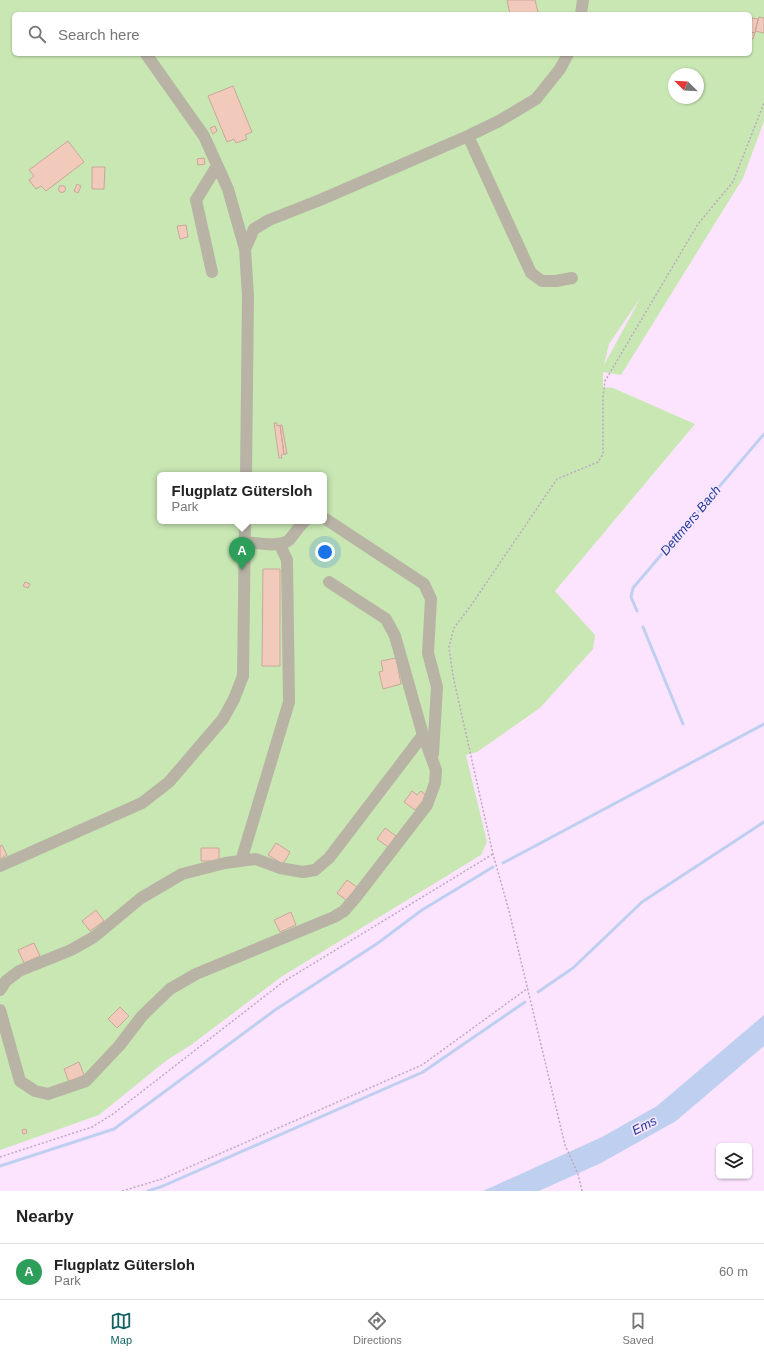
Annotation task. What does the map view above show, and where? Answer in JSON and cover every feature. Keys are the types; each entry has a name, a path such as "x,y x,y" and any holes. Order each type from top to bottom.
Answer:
{"lane":[{"path":"581,12 583,0"},
{"path":"147,56 204,136 228,189 244,249 248,296 246,472"},
{"path":"244,249 254,229 269,220 320,200 468,136 499,121 536,100 560,69 567,56"},
{"path":"468,136 531,273 542,281 556,281 572,278"},
{"path":"212,272 196,200 217,166"},
{"path":"327,520 424,584 431,599 428,653 437,687 432,761"},
{"path":"0,866 142,803 169,782 223,720 234,699 243,676 245,524"},
{"path":"245,542 280,545 288,541 302,524"},
{"path":"241,861 288,702 287,560 280,545"},
{"path":"0,1010 20,1081 35,1091 48,1094 86,1081 118,1046 142,1016 170,989 196,974 334,917 344,911 427,805 435,783 436,770 423,735 395,636 386,619 329,582"},
{"path":"2,982 19,971 72,950 94,937 141,898 182,874 225,863 256,859 280,868 303,872 315,870 329,858 423,735"}],"path":[{"path":"582,1191 581,1183 565,1145 528,988 494,854 453,676 449,647 454,628 557,479 598,462 603,454 602,396 605,381 698,224 732,182 764,103"},
{"path":"0,1157 92,1127 114,1114 283,982 494,854"},
{"path":"122,1191 162,1179 422,1065 528,988"}],"green space":[{"path":"0,0 764,0 764,121 743,178 621,375 603,372 603,387 613,388 695,424 555,591 595,635 593,649 540,708 477,752 466,755 487,842 481,855 281,977 191,1045 167,1060 99,1115 0,1150","holes":["641,297 604,365 609,344"]}],"water":[{"name":"Ems","path":"764,1015 764,1046 676,1121 601,1163 539,1191 483,1191 602,1137 657,1106"}],"building":[{"path":"507,0 535,0 538,12 510,12"},
{"path":"759,17 764,18 764,33 755,31"},
{"path":"752,18 758,19 755,33 752,32"},
{"path":"752,32 755,33 752,39"},
{"path":"233,86 252,132 245,135 247,139 236,143 234,139 227,142 208,96"},
{"path":"215,126 217,131 213,134 210,128"},
{"path":"68,141 84,162 46,191 41,186 36,189 29,180 34,176 29,170"},
{"path":"204,158 205,164 198,165 197,159"},
{"path":"92,167 105,167 104,189 92,189"},
{"path":"77,184 81,186 78,193 74,191"},
{"path":"62,186 65,189 62,192 59,189"},
{"path":"186,225 188,237 180,239 177,226"},
{"path":"274,423 277,423 277,426 280,425 284,454 281,455 282,458 279,458"},
{"path":"280,425 282,425 287,454 284,454"},
{"path":"263,569 280,569 280,666 262,666"},
{"path":"25,582 30,584 28,588 23,586"},
{"path":"396,658 401,684 383,689 379,672 383,671 381,661"},
{"path":"412,791 417,795 421,791 427,796 415,810 404,802"},
{"path":"385,828 396,836 388,847 377,839"},
{"path":"276,843 290,852 283,864 268,855"},
{"path":"2,845 7,855 0,859 0,846"},
{"path":"201,848 219,848 219,861 201,861"},
{"path":"347,880 357,887 347,901 337,893"},
{"path":"96,910 104,921 90,931 82,921"},
{"path":"291,912 296,925 280,932 274,920"},
{"path":"34,943 40,956 24,963 18,950"},
{"path":"120,1007 129,1016 117,1028 108,1019"},
{"path":"79,1062 84,1075 69,1082 64,1069"},
{"path":"26,1129 27,1133 23,1134 22,1130"}],"waterway":[{"name":"Dettmers Bach","path":"637,611 631,597 633,588 764,434"},
{"name":"Dettmers Bach","path":"643,627 683,724"},
{"path":"503,863 764,724"},
{"path":"538,992 573,968 642,902 764,822"},
{"path":"0,1166 114,1129 275,1010 378,943 422,910 493,867"},
{"path":"148,1191 163,1186 423,1072 525,1002"}],"place":[{"name":"Flugplatz Gütersloh","path":"242,570"}]}
